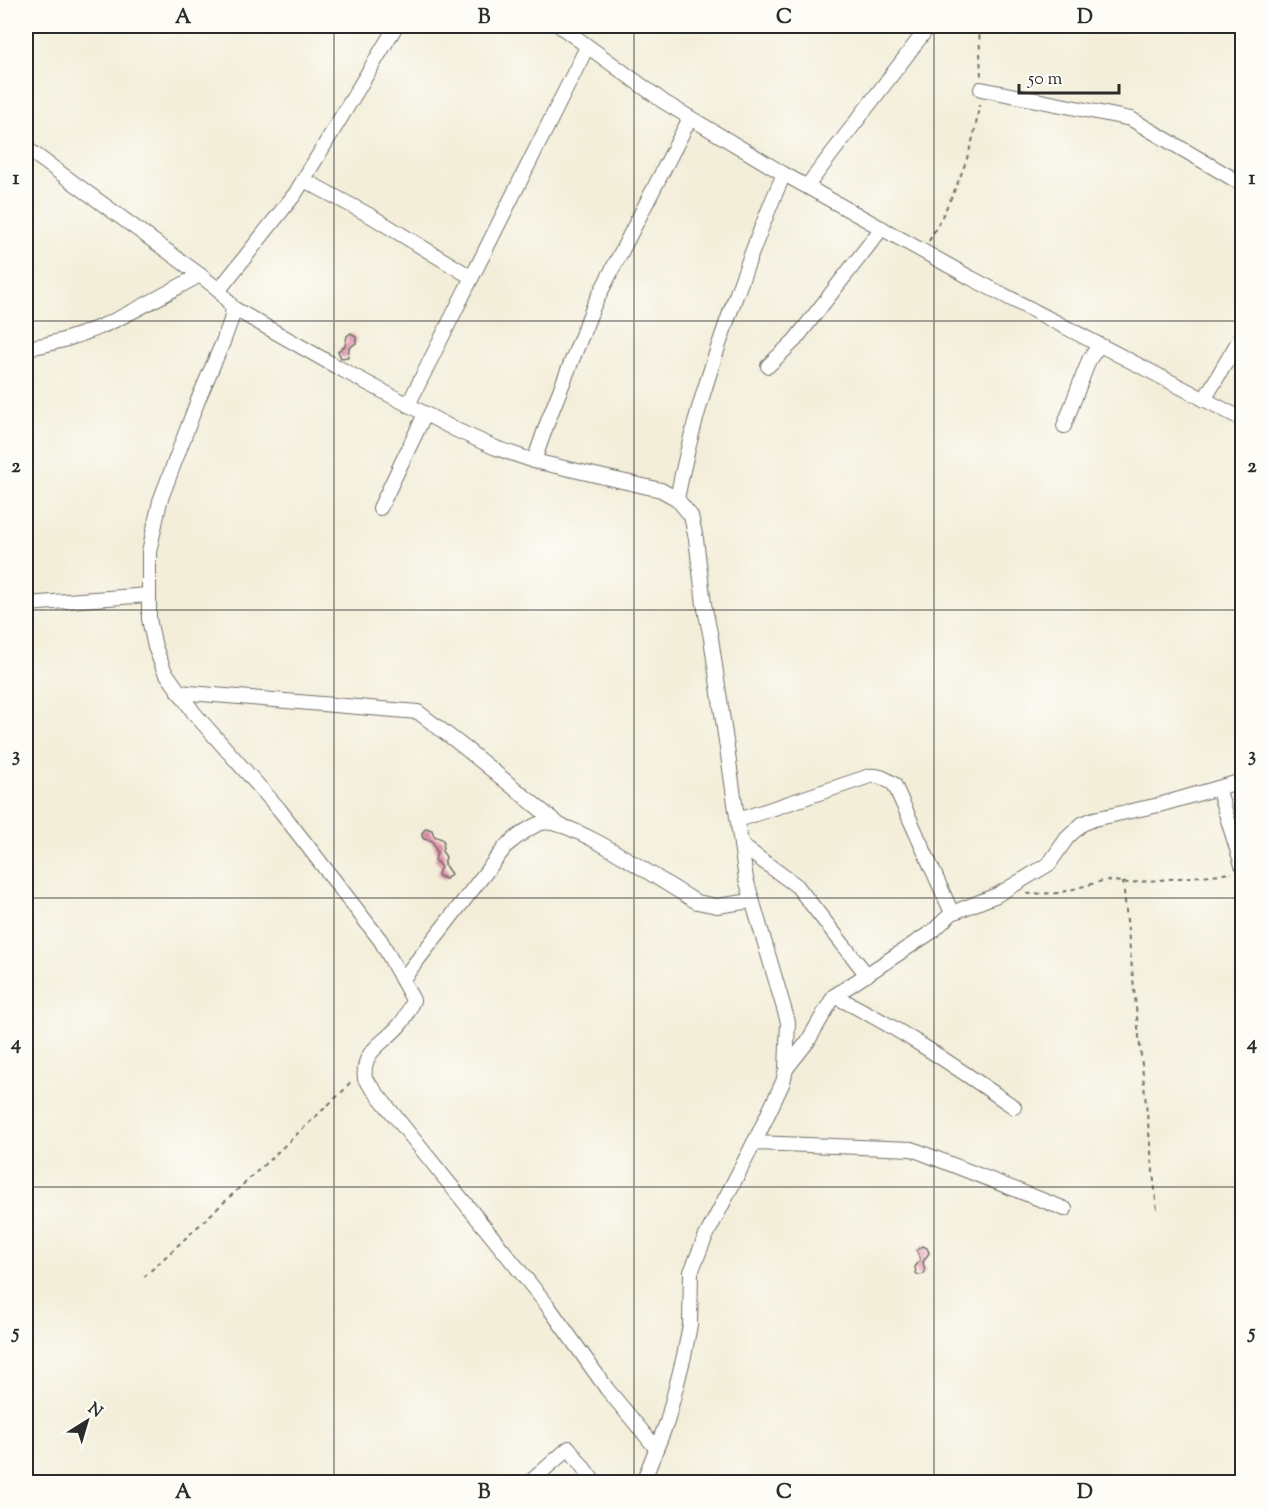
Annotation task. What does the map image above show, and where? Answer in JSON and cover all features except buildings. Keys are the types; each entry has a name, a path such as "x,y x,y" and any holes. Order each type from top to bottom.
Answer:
{"street":[{"path":"219,290 304,180 396,26"},
{"path":"560,26 664,102 783,174 1099,345 1242,419"},
{"path":"807,186 929,26"},
{"path":"408,405 586,46"},
{"path":"981,89 1131,119 1242,184"},
{"path":"534,461 594,305 690,118"},
{"path":"26,148 219,290 233,308 408,405 496,448 534,461 661,490 677,499 691,516 741,845 752,901 788,1022 786,1069 783,1082 704,1240 691,1272 690,1325 684,1356 667,1422 643,1482"},
{"path":"677,499 684,463 716,351 760,226 783,174"},
{"path":"304,180 371,216 471,277"},
{"path":"768,366 795,340 882,228"},
{"path":"26,348 71,339 99,329 200,276"},
{"path":"233,308 223,342 198,400 160,501 149,552 149,619 155,647 164,670 194,713 279,809 381,941 413,1000 402,1022 369,1054 363,1067 365,1079 548,1306 607,1389 656,1448"},
{"path":"1204,400 1242,335"},
{"path":"1064,426 1089,360 1099,345"},
{"path":"381,508 425,414"},
{"path":"26,604 149,595"},
{"path":"178,692 418,712 557,823 587,837 698,902 717,906 752,901"},
{"path":"738,820 870,776 885,779 894,784 952,913"},
{"path":"786,1069 808,1041 834,996 933,931 952,913 997,895 1049,864 1067,838 1082,824 1242,781"},
{"path":"1218,788 1242,865"},
{"path":"402,980 507,844 518,835 542,823 557,823"},
{"path":"741,845 797,886 867,975"},
{"path":"834,996 867,1012 926,1047 1014,1107"},
{"path":"754,1143 912,1149 1065,1209"},
{"path":"530,1482 569,1448 594,1482"}],"path":[{"path":"923,251 948,207 961,177 977,122 981,89 979,26"},
{"path":"997,895 1059,892 1106,880 1123,882 1242,872"},
{"path":"1123,882 1157,1210"},
{"path":"144,1277 343,1091 363,1067"}]}
